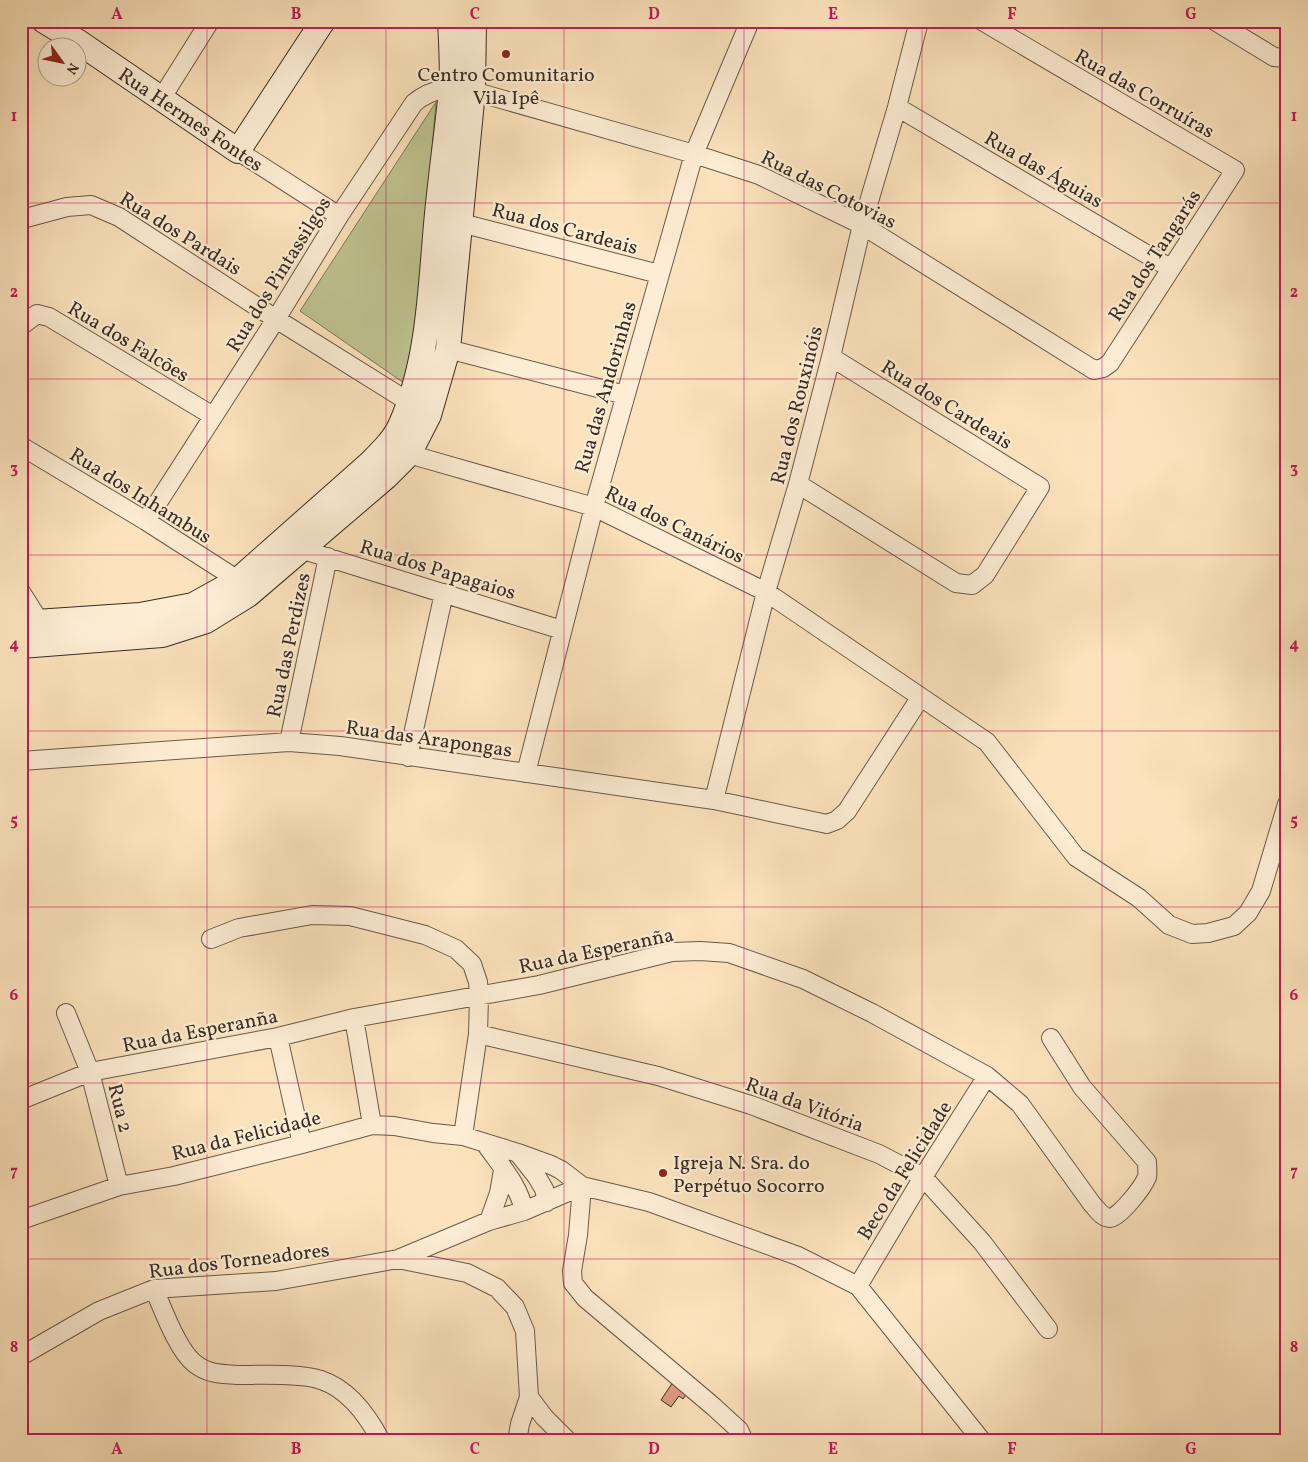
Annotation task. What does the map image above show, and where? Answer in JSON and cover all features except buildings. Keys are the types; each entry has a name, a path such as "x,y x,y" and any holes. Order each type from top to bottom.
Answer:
{"street":[{"name":"Rua Hermes Fontes","path":"44,21 77,41 238,151 339,216"},
{"path":"162,99 210,21"},
{"path":"238,151 323,21"},
{"path":"21,592 31,623 32,646 162,635 206,621 248,595 380,482 409,454 430,415 448,349 462,222 462,89 450,21"},
{"path":"31,623 140,614 193,604 238,580 350,482 386,447 399,428 410,402 424,348 437,212 474,21"},
{"name":"Rua das Andorinhas","path":"526,773 594,507 694,154 750,21"},
{"name":"Rua dos Rouxinóis","path":"714,800 766,592 798,484 831,357 862,226 897,107 919,21"},
{"name":"Rua das Corruíras","path":"982,21 1235,170"},
{"path":"1215,21 1280,57"},
{"name":"Rua das Cotovias","path":"462,89 694,154 758,176 862,226 1094,370 1103,368 1110,362"},
{"name":"Rua dos Pintassilgos","path":"146,521 276,319 339,216 414,103 429,93 462,89"},
{"name":"Rua das Águias","path":"897,107 1170,268"},
{"name":"Rua dos Tangarás","path":"1110,362 1235,170"},
{"name":"Rua dos Pardais","path":"21,218 67,207 91,205 119,216 276,319 410,402"},
{"name":"Rua dos Cardeais","path":"462,222 659,274"},
{"name":"Rua dos Falcões","path":"22,325 37,314 49,317 213,416"},
{"path":"448,349 625,395"},
{"name":"Rua dos Cardeais","path":"798,484 956,584 972,585 985,575 1040,487 831,357"},
{"name":"Rua dos Inhambus","path":"21,446 146,521 238,580"},
{"name":"Rua dos Canários","path":"386,447 594,507 766,592 920,698"},
{"name":"Rua dos Papagaios","path":"300,549 562,630"},
{"name":"Rua das Perdizes","path":"289,742 328,557"},
{"path":"408,757 444,593"},
{"path":"920,698 987,742 1076,857 1139,898 1170,925 1192,934 1208,933 1234,926 1248,913 1261,891 1287,804"},
{"name":"Rua das Arapongas","path":"21,761 289,742 340,746 714,800 827,824 838,820 847,811 920,698"},
{"path":"211,939 239,928 312,915 350,916 425,936 456,949 472,964 478,982 479,996 478,1034 463,1136"},
{"name":"Rua da Esperanña","path":"21,1100 90,1072 278,1037 354,1018 539,985 672,952 729,953 803,979 872,1013 987,1076 1020,1104 1092,1204 1103,1216 1111,1218 1118,1214 1141,1189 1148,1175 1146,1162 1082,1087 1051,1038"},
{"name":"Rua 2","path":"66,1013 90,1072 119,1186"},
{"path":"354,1018 372,1125"},
{"name":"Rua da Vitória","path":"478,1034 658,1076 751,1105 879,1154 923,1177 982,1242 1048,1330"},
{"path":"278,1037 302,1144"},
{"name":"Beco da Felicidade","path":"858,1286 923,1177 987,1076"},
{"name":"Rua da Felicidade","path":"21,1220 119,1186 174,1176 372,1125 394,1126 463,1136 551,1164 582,1186"},
{"path":"485,1143 515,1184 522,1197 524,1211"},
{"path":"518,1153 537,1177 544,1189 547,1202"},
{"path":"489,1221 500,1193 504,1170"},
{"path":"744,1441 739,1430 585,1298 573,1283 572,1271 578,1235 582,1186 659,1205 798,1256 858,1286 982,1441"},
{"name":"Rua dos Torneadores","path":"21,1356 99,1311 154,1289 276,1280 398,1259 489,1221 547,1202 582,1186"},
{"path":"398,1259 467,1273 497,1288 515,1307 526,1331 529,1397 520,1424 517,1441"},
{"path":"154,1289 183,1352 194,1363 214,1374 303,1376 321,1380 348,1396 374,1428 381,1441"},
{"path":"529,1397 544,1417 568,1441"}],"green space":[{"path":"436,102 414,360 404,383 300,311"}],"place":[{"name":"Centro Comunitario Vila Ipê","path":"506,54"},
{"name":"Igreja N. Sra. do Perpétuo Socorro","path":"663,1173"}]}
